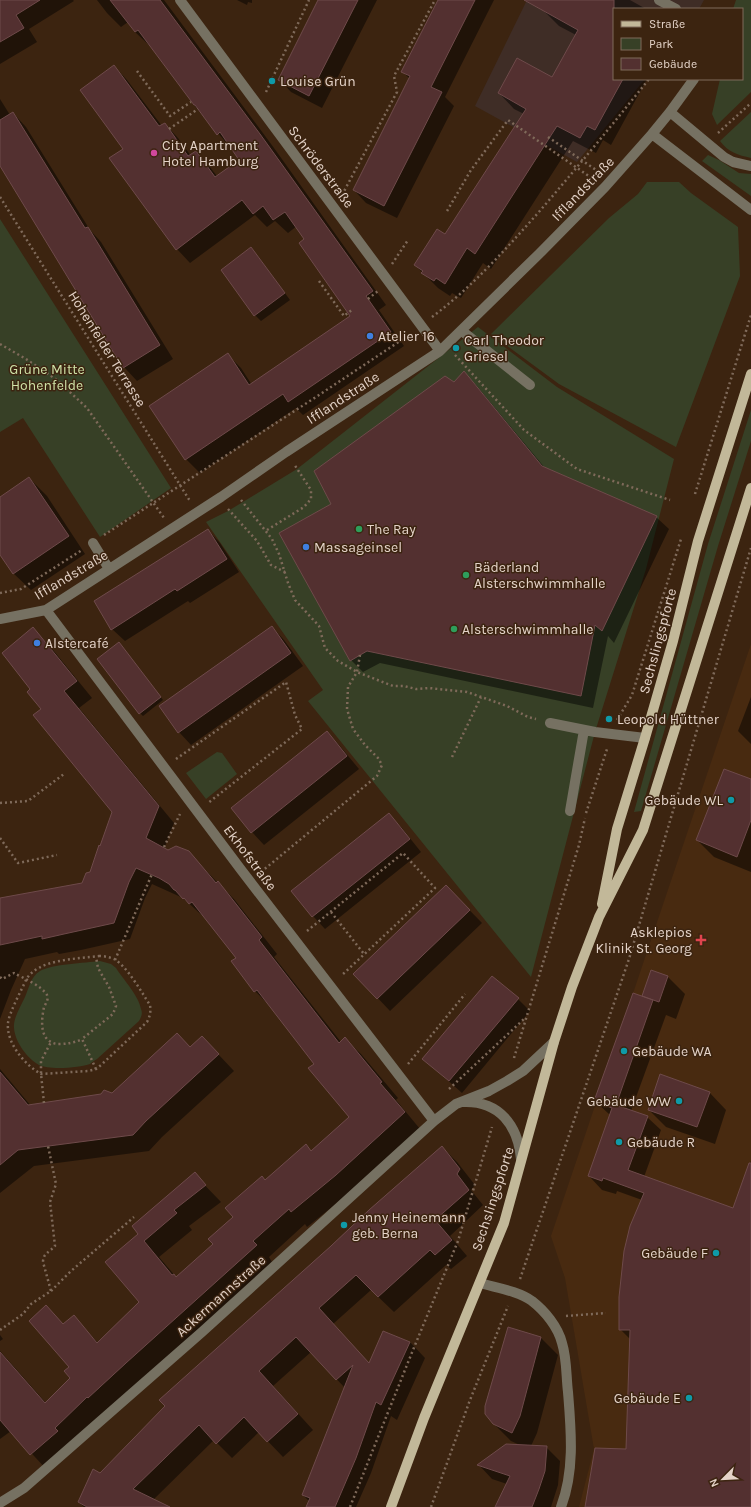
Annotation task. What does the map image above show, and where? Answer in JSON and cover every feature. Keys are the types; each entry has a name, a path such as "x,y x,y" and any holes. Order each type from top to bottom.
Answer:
{"main road":[{"name":"Sechslingspforte","path":"599,917 617,829 673,641 698,541 751,374"},
{"name":"Sechslingspforte","path":"391,1507 424,1418 504,1223 554,1042 572,987 599,917 643,830 751,488"}],"street":[{"name":"Schröderstraße","path":"180,0 384,276 422,326 443,348"},
{"path":"659,0 674,8"},
{"name":"Ifflandstraße","path":"0,619 46,610 443,348 462,331 608,184 652,134 693,80"},
{"path":"670,112 724,157 732,162 751,166"},
{"path":"652,134 751,210"},
{"path":"462,331 530,385"},
{"path":"93,543 109,569"},
{"name":"Ekhofstraße","path":"46,610 187,799 434,1121"},
{"path":"550,723 584,730 645,738"},
{"path":"570,811 584,730"},
{"name":"Ackermannstraße","path":"0,1503 24,1488 72,1447 434,1121 456,1104 489,1091 523,1071 554,1042"},
{"path":"456,1104 475,1102 491,1107 497,1111 510,1124 516,1136 520,1147 521,1159"},
{"path":"480,1283 514,1293 532,1302 550,1320 562,1343 570,1427 570,1464 560,1507"}],"path":[{"path":"259,107 309,0"},
{"path":"331,203 344,194 397,92 394,76 435,0"},
{"path":"137,71 170,116 191,102"},
{"path":"0,593 21,589 93,543 319,395 422,326 449,305 498,258 583,162 648,80"},
{"path":"714,137 751,103"},
{"path":"169,129 198,109"},
{"path":"447,211 471,170 508,120 577,168 608,184"},
{"path":"548,138 583,162 608,184"},
{"name":"Hohenfelder Terrasse","path":"0,197 197,511"},
{"path":"384,276 408,240"},
{"path":"319,281 344,316 353,309"},
{"path":"693,500 751,315"},
{"path":"0,344 26,359 57,380 87,408 171,528"},
{"path":"443,348 524,430 577,469 670,500"},
{"path":"266,530 304,507 311,499 311,490 297,469"},
{"path":"249,510 272,539 279,554 295,600 318,626 325,648 338,661 357,672 393,686 467,692 507,706 528,717 550,723"},
{"path":"230,513 257,541 271,565 285,572"},
{"path":"507,1081 524,1019 579,846 582,829 615,722 632,695 682,538"},
{"path":"431,1507 470,1400 524,1268 629,959 751,548"},
{"path":"250,881 377,776 382,765 354,729 347,710 348,687 357,672 360,655"},
{"path":"164,768 286,682 295,715 302,729 197,812"},
{"path":"452,758 480,697"},
{"path":"0,803 28,801 64,774"},
{"path":"164,848 187,799"},
{"path":"0,838 18,862 57,855"},
{"path":"295,940 403,853 435,888 330,986"},
{"path":"115,960 152,874"},
{"path":"331,912 364,954"},
{"path":"0,977 2,979 14,973 47,994 48,999 42,1019 43,1030 46,1038 55,1044 70,1044 82,1038 113,1014 116,1006 109,987 98,968 96,956"},
{"path":"96,956 107,957 115,960 123,967 147,1000 151,1011 147,1022 96,1069 88,1071 40,1074 26,1063 15,1048 8,1030 8,1022 26,980 29,974 34,970 48,964 96,956"},
{"path":"399,1076 465,994"},
{"path":"447,1091 524,1019"},
{"path":"82,1038 96,1069"},
{"path":"44,1103 40,1074 41,1061 51,1042"},
{"path":"350,1507 458,1241 497,1111"},
{"path":"48,1146 56,1184 50,1202 55,1246 46,1253 43,1258 43,1262 51,1291"},
{"path":"0,1330 23,1314 32,1304 51,1291 71,1271 134,1217"},
{"path":"550,1320 566,1316 606,1313"}],"shaded area":[{"path":"527,0 704,0 700,8 613,8 613,80 644,80 577,162 475,106"},
{"name":"Asklepios Klinik St. Georg","path":"751,644 751,1507 579,1507 594,1449 565,1278 551,1236"}],"green space":[{"path":"736,0 751,0 751,92 717,125 712,114 720,80 743,80 743,8 733,8"},
{"path":"751,112 751,158 742,156 726,148 720,141"},
{"path":"708,155 739,173 751,174 751,196 702,161"},
{"path":"647,182 679,182 691,193 738,227 740,276 676,447 559,384 491,334 609,218 638,194"},
{"name":"Grüne Mitte Hohenfelde","path":"0,219 171,488 100,537 23,418 0,432"},
{"name":"Alsterschwimmhalle","path":"478,327 557,387 674,459 646,569 595,732 531,977 308,701 323,690 206,522 228,511 297,469"},
{"path":"751,410 751,441 718,546 641,811 634,812 708,544"},
{"path":"217,752 222,753 237,774 206,799 186,773"},
{"path":"100,961 111,964 116,968 134,993 142,1011 139,1021 90,1064 79,1067 64,1068 49,1068 39,1065 22,1049 14,1028 16,1016 32,979 40,971 52,967"}],"building":[{"path":"0,0 40,0 16,15 24,28 0,42"},
{"path":"110,0 160,0 260,134 373,291 366,296 391,332 288,402 283,394 185,460 149,406 228,353 249,385 350,316 299,243 304,239 285,212 273,220 263,206 253,214 242,200 176,250 109,158 123,149 80,90 114,65 159,126 165,123 188,156 196,151 215,177 239,160 220,132 217,135 138,30 135,32"},
{"path":"318,0 358,0 309,96 278,80"},
{"path":"438,0 475,0 431,87 442,92 384,206 353,190 410,76 401,72"},
{"path":"524,0 614,0 613,80 622,80 595,130 587,126 580,138 557,126 475,254 467,248 445,284 436,278 434,281 421,273 423,271 414,265 437,229 445,234 526,109 498,93 517,58 552,77 578,30"},
{"path":"13,112 85,228 88,227 160,345 123,368 0,166 0,120"},
{"path":"251,247 285,293 254,316 221,270"},
{"name":"Bäderland Alsterschwimmhalle","path":"464,371 542,466 657,516 602,631 595,625 581,696 367,651 350,661 279,533 331,504 314,471 445,376 454,382"},
{"path":"29,477 69,536 13,574 0,555 0,497"},
{"path":"208,529 227,559 177,591 175,589 111,630 94,601"},
{"path":"272,626 291,653 178,733 159,706"},
{"path":"33,627 77,681 64,691 159,806 146,838 168,850 176,846 189,851 216,883 218,881 262,937 259,940 339,1043 345,1037 382,1082 380,1083 405,1112 336,1175 291,1212 289,1209 253,1241 257,1245 88,1398 87,1397 55,1428 58,1431 30,1455 0,1420 0,1352 45,1403 70,1378 64,1371 69,1367 29,1321 46,1305 63,1324 74,1315 97,1343 139,1302 105,1262 138,1234 132,1226 195,1172 206,1185 174,1210 177,1213 144,1241 172,1275 174,1274 176,1277 213,1244 208,1239 233,1217 225,1208 262,1176 265,1180 306,1144 311,1151 349,1117 308,1068 314,1064 257,990 254,992 231,961 236,958 192,902 189,904 169,884 159,878 136,868 129,882 114,923 42,939 42,936 0,945 0,898 82,883 86,873 90,872 112,812 33,715 41,709 27,692 30,689 2,653"},
{"path":"119,642 161,697 139,714 97,659"},
{"path":"327,731 347,756 251,833 231,808"},
{"name":"Gebäude WL","path":"724,769 751,779 751,820 737,857 696,840"},
{"path":"389,813 410,839 312,917 291,891"},
{"path":"446,885 470,910 377,999 353,974"},
{"path":"651,970 668,976 659,1002 642,996"},
{"path":"492,976 519,998 449,1081 422,1059"},
{"path":"633,993 653,1000 616,1105 648,1116 628,1170 733,1208 749,1163 751,1163 751,1507 585,1507 595,1448 626,1449 630,1330 619,1330 619,1297 624,1251 630,1226 644,1193 603,1178 602,1181 588,1176 612,1108 594,1101"},
{"path":"177,1033 190,1047 202,1036 219,1054 146,1121 133,1135 18,1150 0,1165 0,1072 28,1105 101,1094 104,1090 112,1093"},
{"name":"Gebäude WW","path":"660,1074 710,1092 697,1127 648,1110"},
{"path":"442,1146 460,1169 457,1174 469,1190 435,1220 452,1240 435,1255 430,1250 378,1297 356,1275 319,1308 369,1363 383,1331 410,1342 381,1405 376,1402 356,1458 335,1507 306,1507 310,1498 302,1495 353,1365 336,1380 296,1337 259,1371 298,1414 267,1442 244,1417 216,1444 199,1425 133,1489 170,1507 87,1507 78,1502 93,1469 100,1473 165,1406 159,1400"},
{"path":"508,1327 541,1337 520,1416 512,1433 493,1424 485,1414 485,1406"},
{"path":"506,1444 547,1446 545,1471 532,1507 495,1507 510,1476 477,1465"}],"place":[{"name":"Louise Grün","path":"272,81"},
{"name":"City Apartment Hotel Hamburg","path":"154,153"},
{"name":"Atelier 16","path":"370,336"},
{"name":"Carl Theodor Griesel","path":"456,348"},
{"name":"The Ray","path":"359,529"},
{"name":"Massageinsel","path":"306,547"},
{"name":"Bäderland Alsterschwimmhalle","path":"466,575"},
{"name":"Alsterschwimmhalle","path":"454,629"},
{"name":"Alstercafé","path":"37,643"},
{"name":"Leopold Hüttner","path":"609,719"},
{"name":"Gebäude WL","path":"731,800"},
{"name":"Asklepios Klinik St. Georg","path":"701,940"},
{"name":"Gebäude WA","path":"624,1051"},
{"name":"Gebäude WW","path":"679,1101"},
{"name":"Gebäude R","path":"619,1142"},
{"name":"Jenny Heinemann geb. Berna","path":"344,1225"},
{"name":"Gebäude F","path":"716,1253"},
{"name":"Gebäude E","path":"689,1398"}]}
